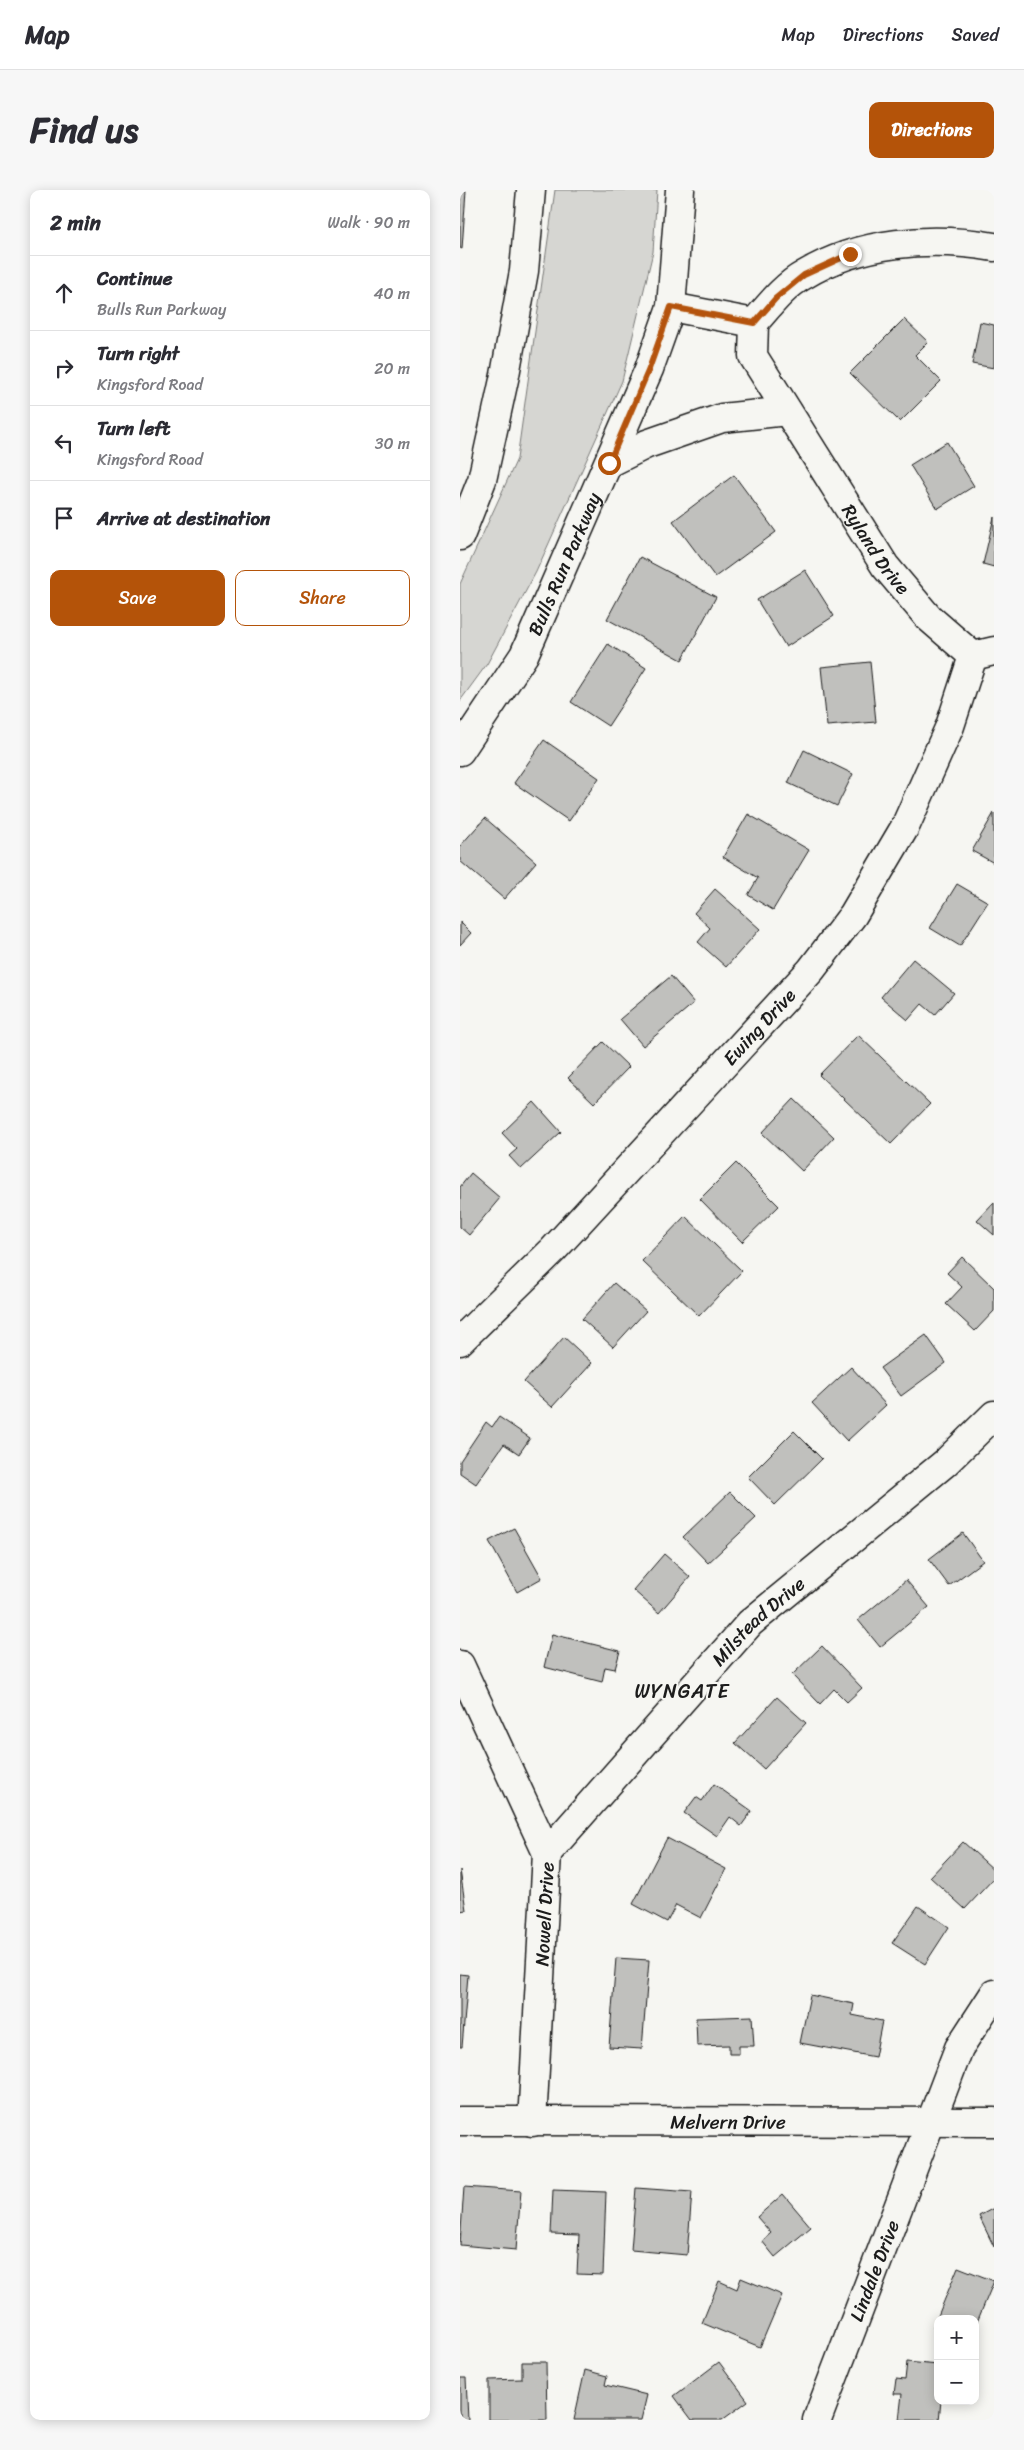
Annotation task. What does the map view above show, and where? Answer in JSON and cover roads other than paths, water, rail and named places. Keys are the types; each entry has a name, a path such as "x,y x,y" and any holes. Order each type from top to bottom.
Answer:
{"street":[{"path":"460,536 482,480 505,375 524,271 531,190"},
{"name":"Bulls Run Parkway","path":"460,751 524,655 649,369 671,307 680,190"},
{"path":"671,307 754,323 776,298 804,275 850,254 900,242 979,244 994,247"},
{"name":"Ryland Drive","path":"754,323 753,356 886,566 928,617 983,653"},
{"path":"609,463 647,444 722,418 787,410"},
{"name":"Ewing Drive","path":"460,1341 553,1250 817,962 853,915 905,827 983,653"},
{"name":"Milstead Drive","path":"547,1853 750,1623 945,1463 994,1415"},
{"name":"Nowell Drive","path":"460,1665 547,1853 532,2122"},
{"name":"Lindale Drive","path":"817,2420 933,2121 959,2048 994,1994"},
{"name":"Melvern Drive","path":"460,2121 994,2122"}],"district":[{"name":"WYNGATE","path":"682,1691"}]}
